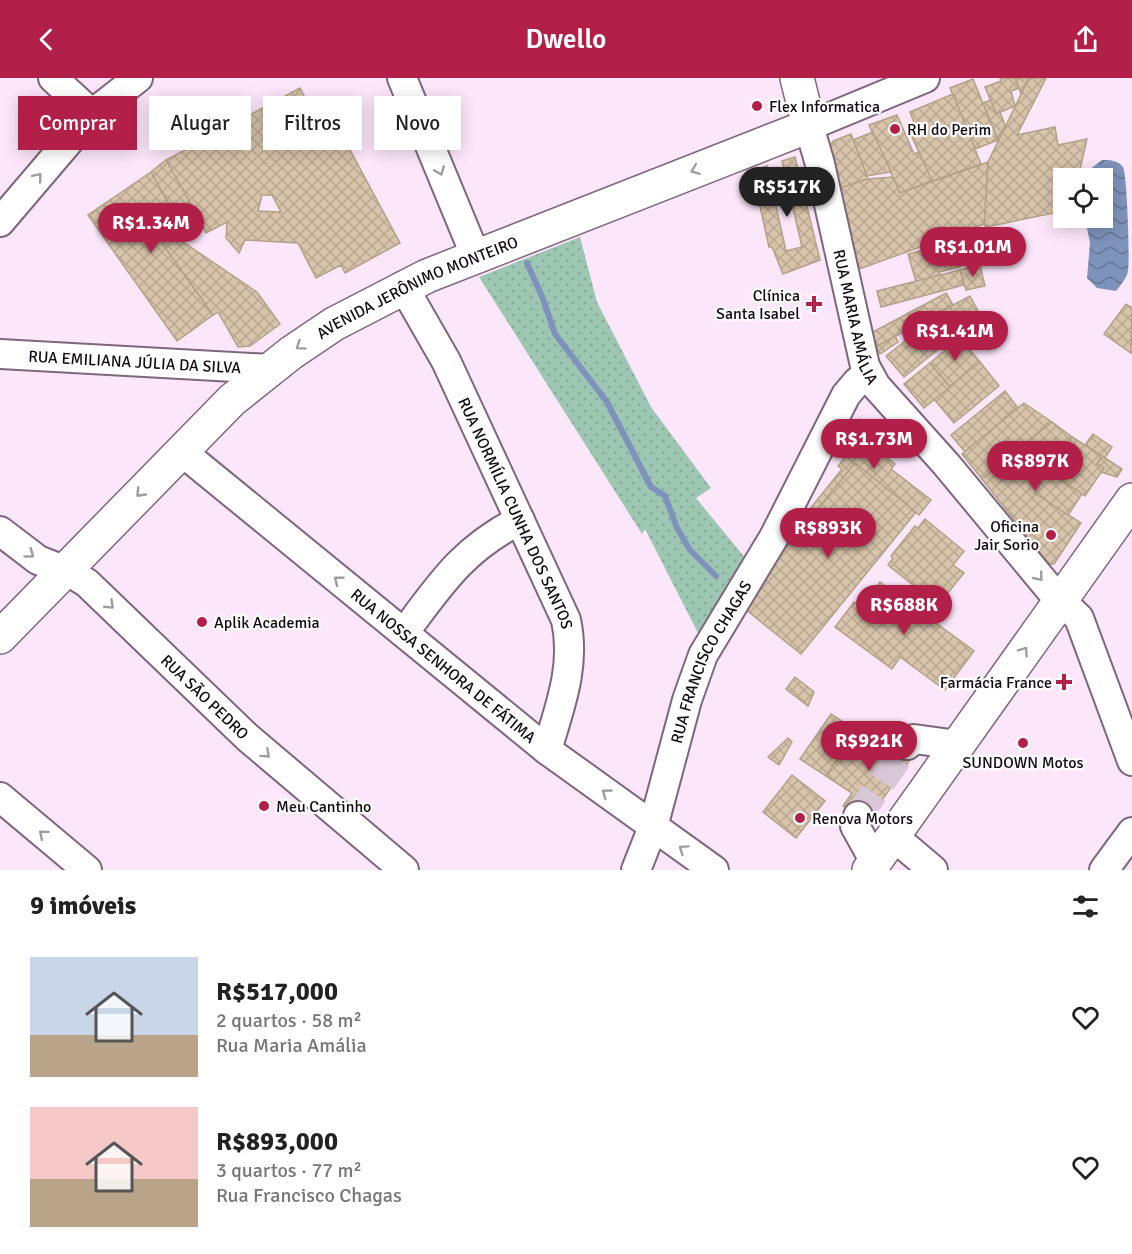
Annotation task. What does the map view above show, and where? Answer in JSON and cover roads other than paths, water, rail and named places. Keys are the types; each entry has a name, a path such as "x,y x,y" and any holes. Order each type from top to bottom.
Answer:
{"main road":[{"name":"RUA MARIA AMÁLIA","path":"799,80 808,126"},
{"name":"AVENIDA JERÔNIMO MONTEIRO","path":"0,637 232,400 270,369 334,324 403,286 808,126"},
{"path":"879,856 1132,500"}],"street":[{"path":"53,78 72,96"},
{"path":"115,96 138,78"},
{"path":"402,78 476,256"},
{"name":"AVENIDA JERÔNIMO MONTEIRO","path":"808,126 925,78"},
{"name":"RUA MARIA AMÁLIA","path":"808,126 868,374 1061,600 1073,610 1084,628 1132,761"},
{"path":"0,222 61,150"},
{"name":"RUA NORMÍLIA CUNHA DOS SANTOS","path":"403,286 446,362 561,608 569,634 569,675 547,750"},
{"name":"RUA EMILIANA JÚLIA DA SILVA","path":"0,354 270,369"},
{"name":"RUA FRANCISCO CHAGAS","path":"636,870 653,827 687,700 704,656 774,537 846,395 857,382 868,374"},
{"name":"RUA NOSSA SENHORA DE FÁTIMA","path":"181,451 547,750 714,870"},
{"path":"404,633 452,568 490,537 520,520"},
{"name":"RUA SÃO PEDRO","path":"0,531 38,560 87,583 247,737 404,870"},
{"path":"907,745 914,739 958,745"},
{"path":"0,797 87,870"},
{"path":"858,816 855,826 879,856 933,870"},
{"path":"1104,870 1132,832"}],"water":[{"path":"1102,160 1119,163 1123,167 1126,185 1128,271 1116,291 1097,288 1087,278 1090,243 1087,228 1113,228 1113,168 1092,168"}],"waterway":[{"path":"527,263 555,334 607,402 651,487 665,496 677,528 690,550 716,576"}],"tunnel":[{"path":"858,816 907,745"}],"place":[{"name":"Flex Informatica","path":"757,106"},
{"name":"RH do Perim","path":"895,129"},
{"name":"Clínica Santa Isabel","path":"814,304"},
{"name":"Oficina Jair Sorio","path":"1051,535"},
{"name":"Aplik Academia","path":"202,622"},
{"name":"Farmácia France","path":"1064,682"},
{"name":"SUNDOWN Motos","path":"1023,743"},
{"name":"Meu Cantinho","path":"264,806"},
{"name":"Renova Motors","path":"800,818"}]}
